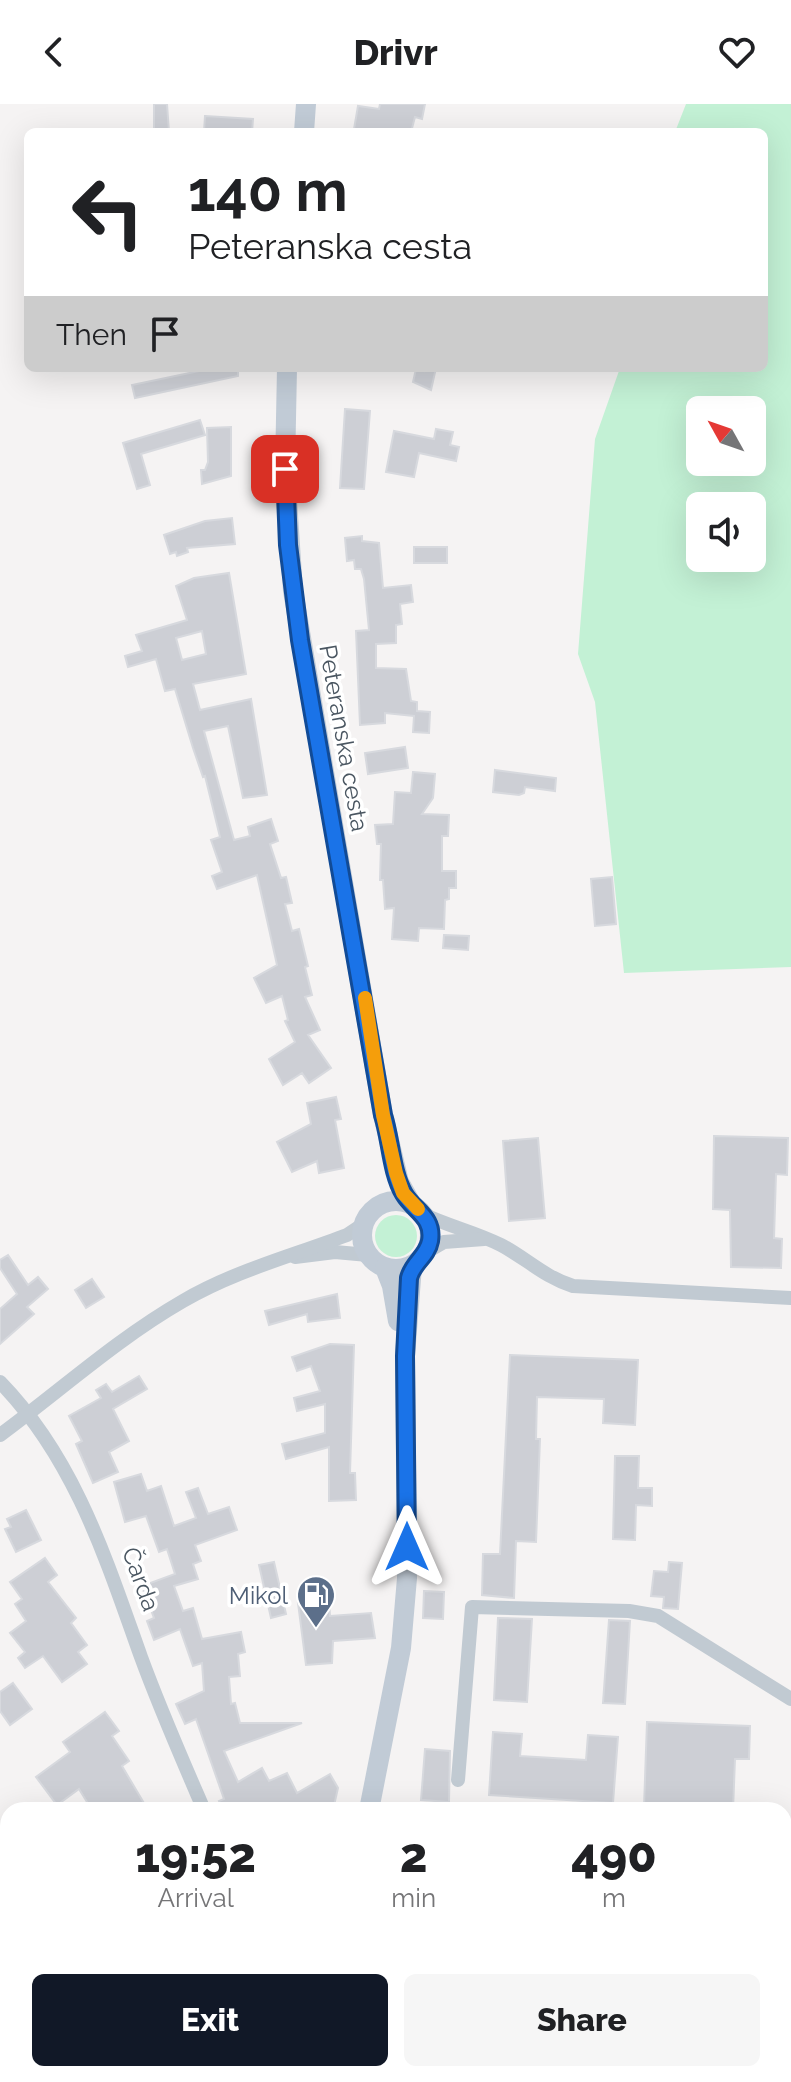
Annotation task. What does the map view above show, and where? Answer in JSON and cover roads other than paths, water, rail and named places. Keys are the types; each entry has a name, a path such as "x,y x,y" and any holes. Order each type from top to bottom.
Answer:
{"main road":[{"path":"304,128 306,104"},
{"name":"Peteranska cesta","path":"287,372 285,469 293,591 383,1115 399,1182 418,1210"},
{"name":"Peteranska cesta","path":"370,1216 384,1182 383,1115"},
{"path":"371,1802 401,1648 407,1578 405,1356 419,1260 430,1233 418,1210 393,1202 370,1216 362,1234 368,1255 385,1268 395,1270 419,1260"},
{"path":"385,1268 395,1299 405,1356"}],"street":[{"path":"418,1210 488,1239 516,1253 542,1273 573,1286 791,1298"},
{"path":"0,1435 117,1343 152,1320 226,1279 347,1235 370,1216"},
{"path":"419,1260 436,1246 458,1239 488,1239"},
{"path":"283,1258 345,1251 368,1255"},
{"name":"Čarda","path":"0,1382 52,1448 81,1496 165,1722 200,1802"},
{"path":"458,1780 472,1607 629,1611 658,1616 791,1699"}],"place":[{"name":"Mikol","path":"316,1629"}]}
